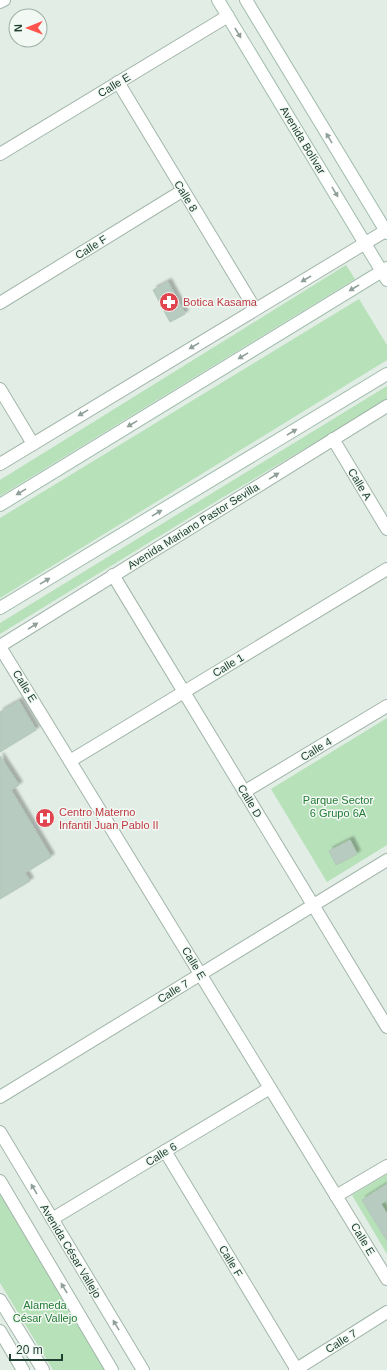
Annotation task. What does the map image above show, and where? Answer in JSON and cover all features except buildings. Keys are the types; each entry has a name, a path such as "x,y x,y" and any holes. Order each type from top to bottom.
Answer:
{"street":[{"path":"0,2 4,0"},
{"name":"Avenida Bolívar","path":"218,0 385,273"},
{"path":"0,464 255,309 387,231 247,1"},
{"name":"Calle E","path":"1,151 228,16"},
{"name":"Calle 8","path":"118,82 255,309"},
{"name":"Calle F","path":"0,303 182,190"},
{"path":"0,505 385,273"},
{"path":"0,608 387,374"},
{"path":"0,389 33,444"},
{"name":"Avenida Mariano Pastor Sevilla","path":"0,646 387,406"},
{"name":"Calle A","path":"333,439 387,529"},
{"name":"Calle 1","path":"70,761 387,569"},
{"name":"Calle D","path":"113,575 387,1027"},
{"name":"Calle E","path":"0,646 387,1279"},
{"name":"Calle 4","path":"244,792 387,706"},
{"name":"Calle 7","path":"0,1097 387,860"},
{"name":"Calle 6","path":"52,1219 270,1088"},
{"name":"Avenida César Vallejo","path":"0,1132 143,1370"},
{"name":"Calle F","path":"165,1151 296,1370"},
{"path":"336,1196 387,1166"},
{"path":"0,1181 112,1370"},
{"path":"0,1300 43,1370"},
{"name":"Calle 7","path":"296,1370 387,1312"},
{"path":"0,1331 23,1370"}],"green space":[{"path":"346,265 355,279 0,496 0,480"},
{"path":"359,299 387,345 387,360 0,598 0,518"},
{"path":"387,386 387,400 225,496 0,634 0,623"},
{"name":"Parque Sector 6 Grupo 6A","path":"387,718 387,845 327,882 271,789"},
{"path":"387,1174 387,1254 352,1195"},
{"name":"Alameda César Vallejo","path":"0,1194 107,1370 53,1370 0,1283"}],"place":[{"name":"Botica Kasama","path":"169,302"},
{"name":"Centro Materno Infantil Juan Pablo II","path":"45,818"}]}
